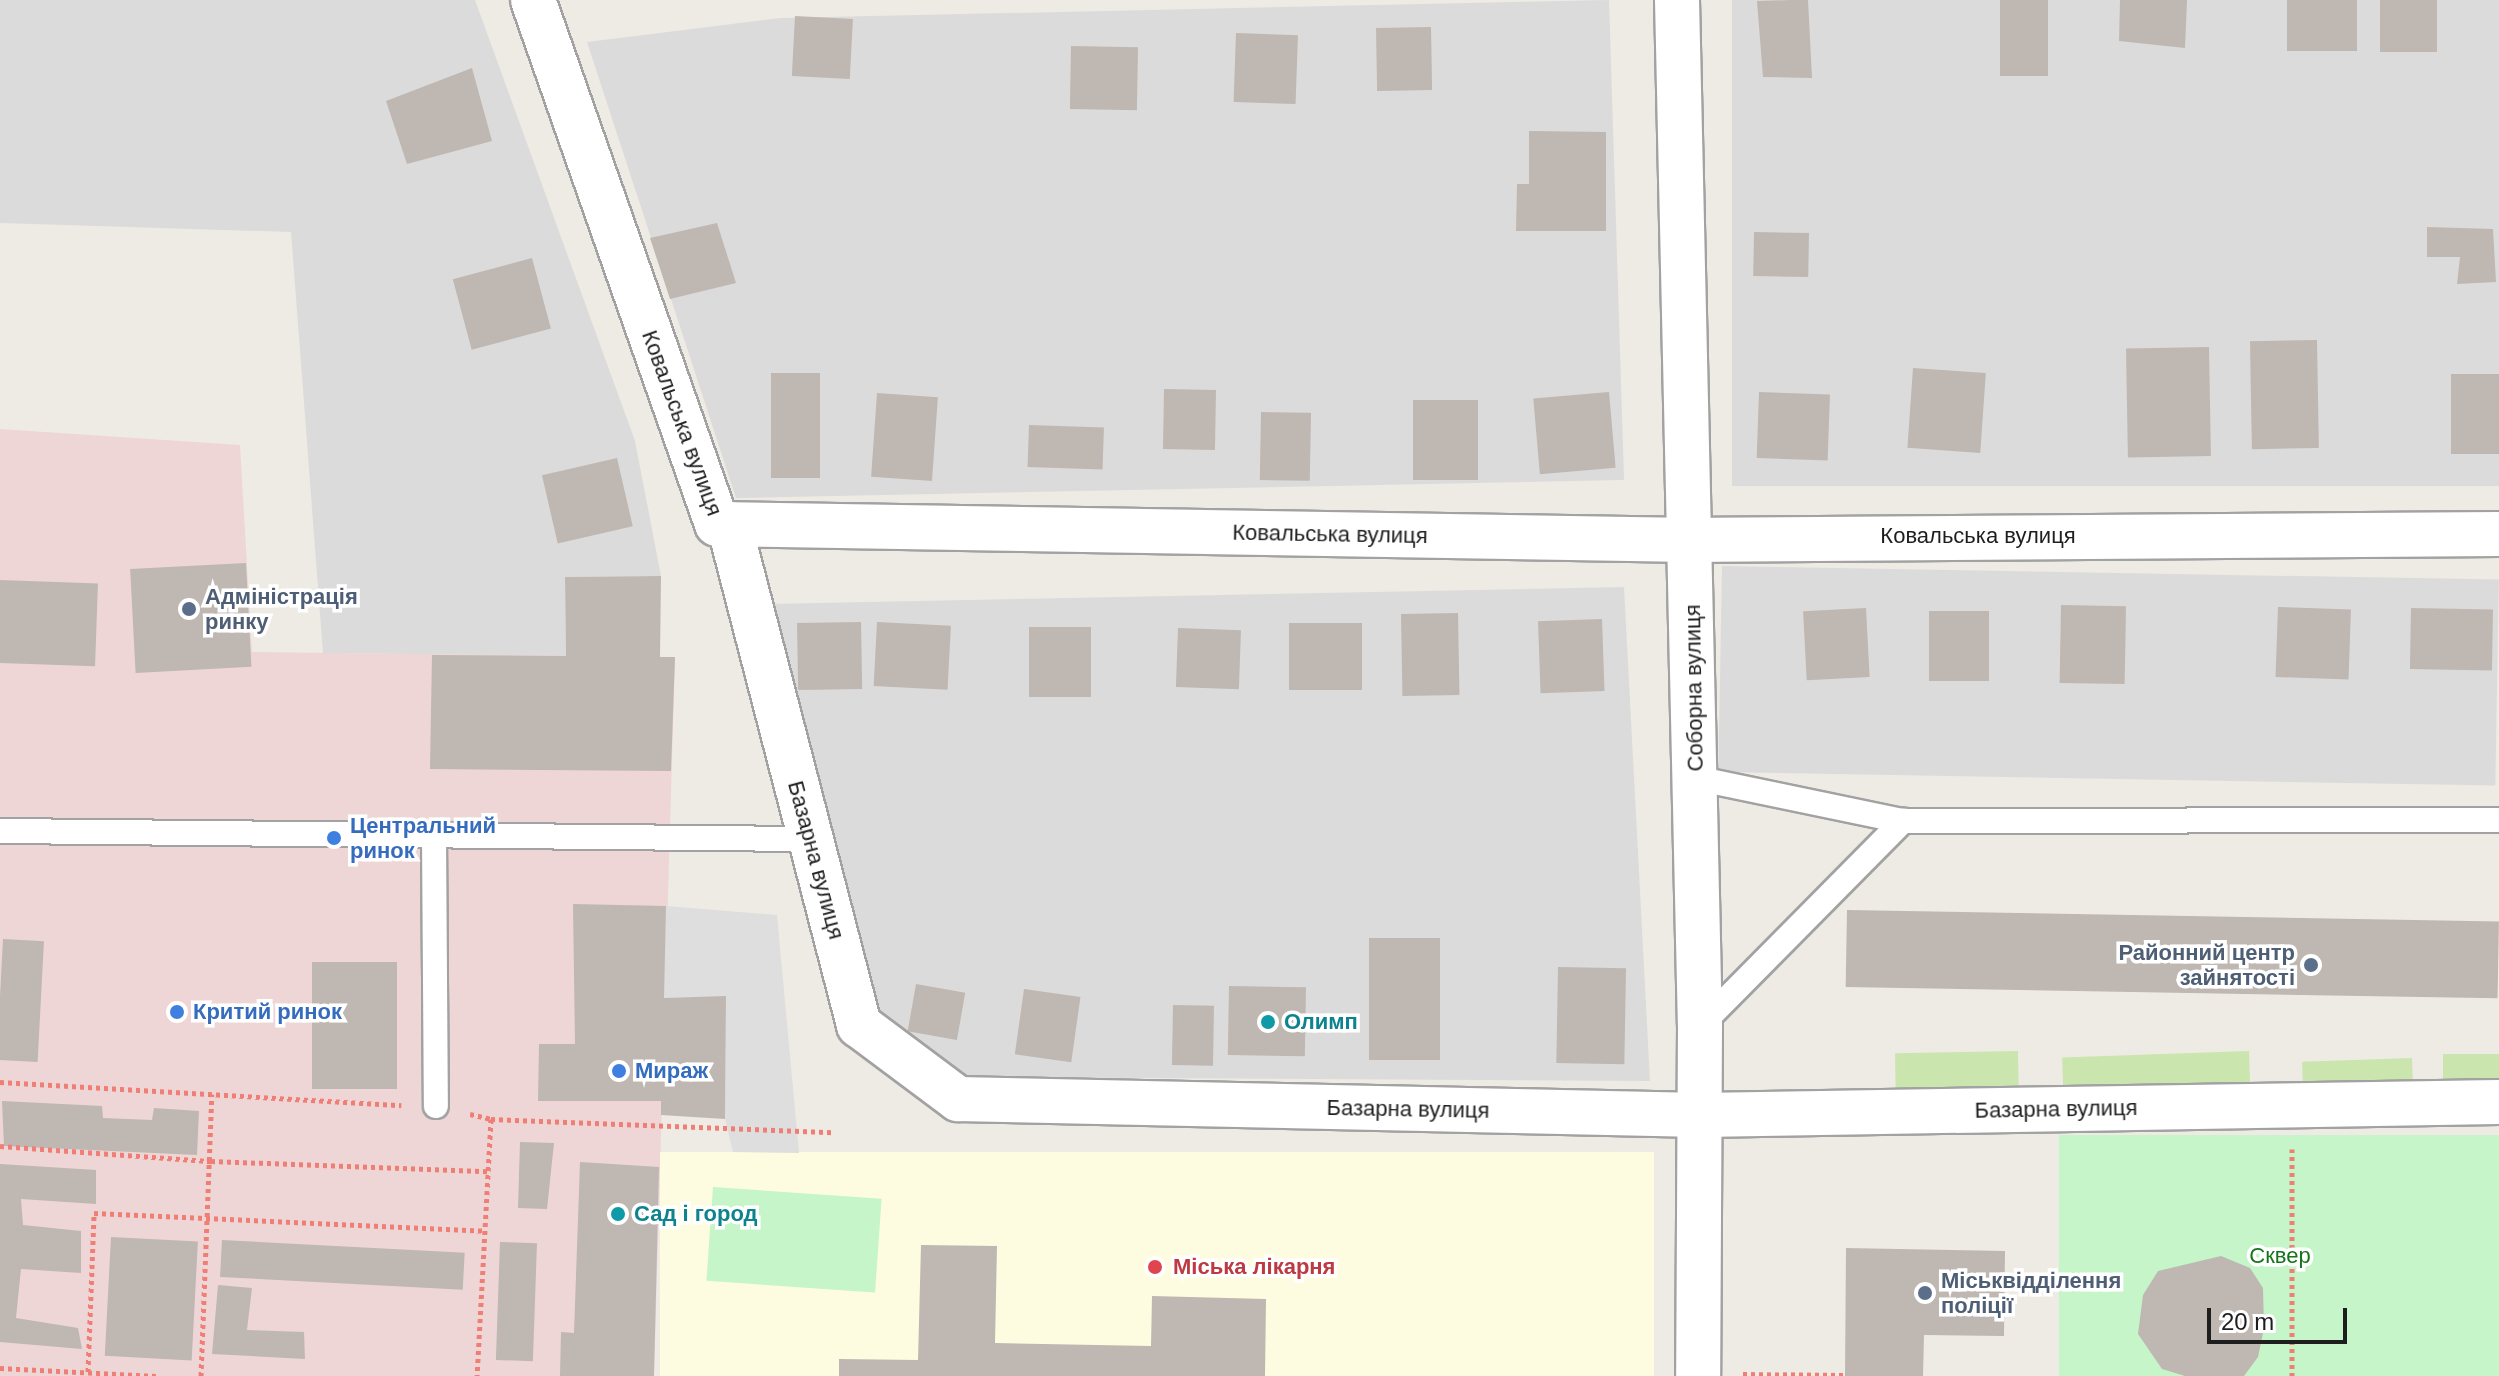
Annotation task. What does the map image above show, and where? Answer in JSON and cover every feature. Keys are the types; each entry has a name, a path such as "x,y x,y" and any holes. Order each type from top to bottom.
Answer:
{"street":[{"name":"Ковальська вулиця","path":"533,0 717,524 1691,540 2499,534"},
{"name":"Соборна вулиця","path":"1677,0 1700,1026 1698,1375"},
{"name":"Базарна вулиця","path":"729,524 859,1025 958,1099 1701,1115 2499,1102"}],"lane":[{"path":"1695,778 1903,821 2499,820"},
{"path":"1700,1026 1903,821"},
{"path":"0,831 811,839"},
{"path":"434,836 436,1106"}],"path":[{"path":"0,1082 436,1106 491,1119 833,1132"},
{"path":"201,1376 210,1218 212,1094"},
{"path":"2292,1106 2292,1376"},
{"path":"477,1376 491,1119"},
{"path":"0,1146 211,1161 488,1171"},
{"path":"88,1372 94,1213 485,1231"},
{"path":"0,1368 156,1376"},
{"path":"1698,1375 1845,1375"}],"shaded area":[{"path":"0,0 475,0 635,441 661,576 565,577 566,656 323,653 291,232 0,223"},
{"path":"1609,0 1624,480 736,498 587,42 781,18"},
{"path":"1732,0 2499,0 2499,486 1732,486"},
{"name":"Центральний ринок","path":"0,429 240,445 252,652 675,657 654,1376 0,1376"},
{"path":"1722,566 2499,580 2495,786 1718,772"},
{"path":"1624,587 1650,1081 967,1077 880,1011 769,604"},
{"path":"666,906 777,915 799,1153 733,1152 725,1119 726,997 664,998"},
{"name":"Міська лікарня","path":"660,1152 1654,1152 1654,1376 660,1376"}],"green space":[{"path":"2018,1051 2019,1090 1896,1092 1895,1053"},
{"path":"2249,1051 2250,1084 2063,1091 2062,1058"},
{"path":"2443,1054 2499,1054 2499,1081 2443,1081"},
{"path":"2412,1058 2413,1085 2303,1089 2302,1062"},
{"name":"Сквер","path":"2059,1135 2499,1135 2499,1376 2059,1376"},
{"path":"713,1187 882,1199 875,1293 706,1281"}],"building":[{"path":"1808,0 1812,78 1763,77 1757,1"},
{"path":"2000,0 2048,0 2048,76 2000,76"},
{"path":"2120,0 2187,0 2185,48 2119,41"},
{"path":"2287,0 2357,0 2357,51 2287,51"},
{"path":"2380,0 2437,0 2437,52 2380,52"},
{"path":"795,16 853,19 850,79 792,76"},
{"path":"1431,27 1432,90 1377,91 1376,28"},
{"path":"1236,33 1298,35 1296,104 1234,102"},
{"path":"1071,46 1138,47 1137,110 1070,109"},
{"path":"472,68 492,141 407,164 386,101"},
{"path":"1529,131 1606,132 1606,231 1516,231 1517,184 1529,184"},
{"path":"717,223 736,283 670,299 650,238"},
{"path":"2427,227 2493,229 2496,282 2457,284 2460,257 2427,257"},
{"path":"1754,232 1809,233 1808,277 1753,276"},
{"path":"532,258 551,329 472,350 453,279"},
{"path":"2317,340 2319,448 2252,449 2250,341"},
{"path":"2209,347 2211,456 2128,457 2126,348"},
{"path":"1913,368 1986,373 1980,453 1907,448"},
{"path":"771,373 820,373 820,478 771,478"},
{"path":"2451,374 2499,374 2499,454 2451,454"},
{"path":"1164,389 1216,390 1215,450 1163,449"},
{"path":"1609,392 1616,468 1540,474 1533,399"},
{"path":"1759,392 1830,394 1828,460 1757,458"},
{"path":"877,393 938,397 932,481 871,477"},
{"path":"1413,400 1478,400 1478,480 1413,480"},
{"path":"1261,412 1311,413 1310,481 1260,480"},
{"path":"1029,425 1104,428 1102,470 1028,467"},
{"path":"617,458 633,526 558,544 542,475"},
{"name":"Адміністрація ринку","path":"246,563 251,667 136,673 130,569"},
{"path":"661,576 660,657 675,657 671,771 430,769 432,655 566,656 565,577"},
{"path":"0,580 98,583 95,666 0,663"},
{"path":"2061,605 2126,606 2125,684 2060,683"},
{"path":"2278,607 2351,610 2349,680 2276,677"},
{"path":"1866,608 1870,677 1807,680 1803,611"},
{"path":"2411,608 2493,609 2492,670 2410,669"},
{"path":"1929,611 1989,611 1989,681 1929,681"},
{"path":"1458,613 1459,695 1402,696 1401,614"},
{"path":"1602,619 1605,691 1541,693 1538,621"},
{"path":"861,622 862,689 798,690 797,623"},
{"path":"877,622 951,626 948,690 874,686"},
{"path":"1289,623 1362,623 1362,690 1289,690"},
{"path":"1029,627 1091,627 1091,697 1029,697"},
{"path":"1178,628 1241,630 1239,689 1176,687"},
{"path":"573,904 666,906 664,998 726,996 725,1119 661,1115 661,1101 538,1101 539,1044 575,1044"},
{"path":"1847,910 2499,921 2498,998 1846,987"},
{"path":"1369,938 1440,938 1440,1060 1369,1060"},
{"path":"3,939 44,941 38,1062 0,1060"},
{"path":"312,962 397,962 397,1089 312,1089"},
{"path":"1558,967 1626,968 1624,1064 1556,1063"},
{"path":"916,984 965,993 957,1040 908,1031"},
{"name":"Олимп","path":"1229,986 1306,987 1305,1056 1228,1055"},
{"path":"1024,989 1080,997 1071,1062 1015,1054"},
{"path":"1173,1005 1214,1006 1213,1066 1172,1065"},
{"path":"2,1101 102,1106 103,1118 152,1120 154,1108 199,1111 197,1155 4,1146"},
{"path":"520,1142 554,1143 547,1209 518,1208"},
{"path":"580,1162 659,1167 654,1376 560,1376 561,1332 574,1333"},
{"path":"0,1164 96,1170 96,1204 21,1199 23,1225 81,1231 81,1273 21,1269 16,1318 78,1328 82,1349 0,1342"},
{"path":"111,1237 198,1242 192,1360 105,1356"},
{"path":"222,1240 465,1253 463,1290 220,1277"},
{"path":"500,1242 537,1243 533,1361 496,1360"},
{"path":"921,1245 997,1246 995,1343 1151,1346 1152,1296 1266,1299 1265,1376 839,1376 839,1359 918,1360"},
{"name":"Міськвідділення поліції","path":"1846,1248 2005,1251 2004,1336 1924,1335 1923,1376 1845,1376"},
{"path":"2221,1256 2250,1268 2263,1288 2264,1328 2258,1357 2244,1376 2185,1376 2162,1369 2138,1334 2143,1295 2158,1271"},
{"path":"218,1285 252,1288 247,1330 304,1332 305,1359 212,1354"}],"place":[{"name":"Адміністрація ринку","path":"189,609"},
{"name":"Центральний ринок","path":"334,838"},
{"name":"Районний центр зайнятості","path":"2311,965"},
{"name":"Критий ринок","path":"177,1012"},
{"name":"Олимп","path":"1268,1022"},
{"name":"Мираж","path":"619,1071"},
{"name":"Сад і город","path":"618,1214"},
{"name":"Міська лікарня","path":"1155,1267"},
{"name":"Міськвідділення поліції","path":"1925,1293"}]}
